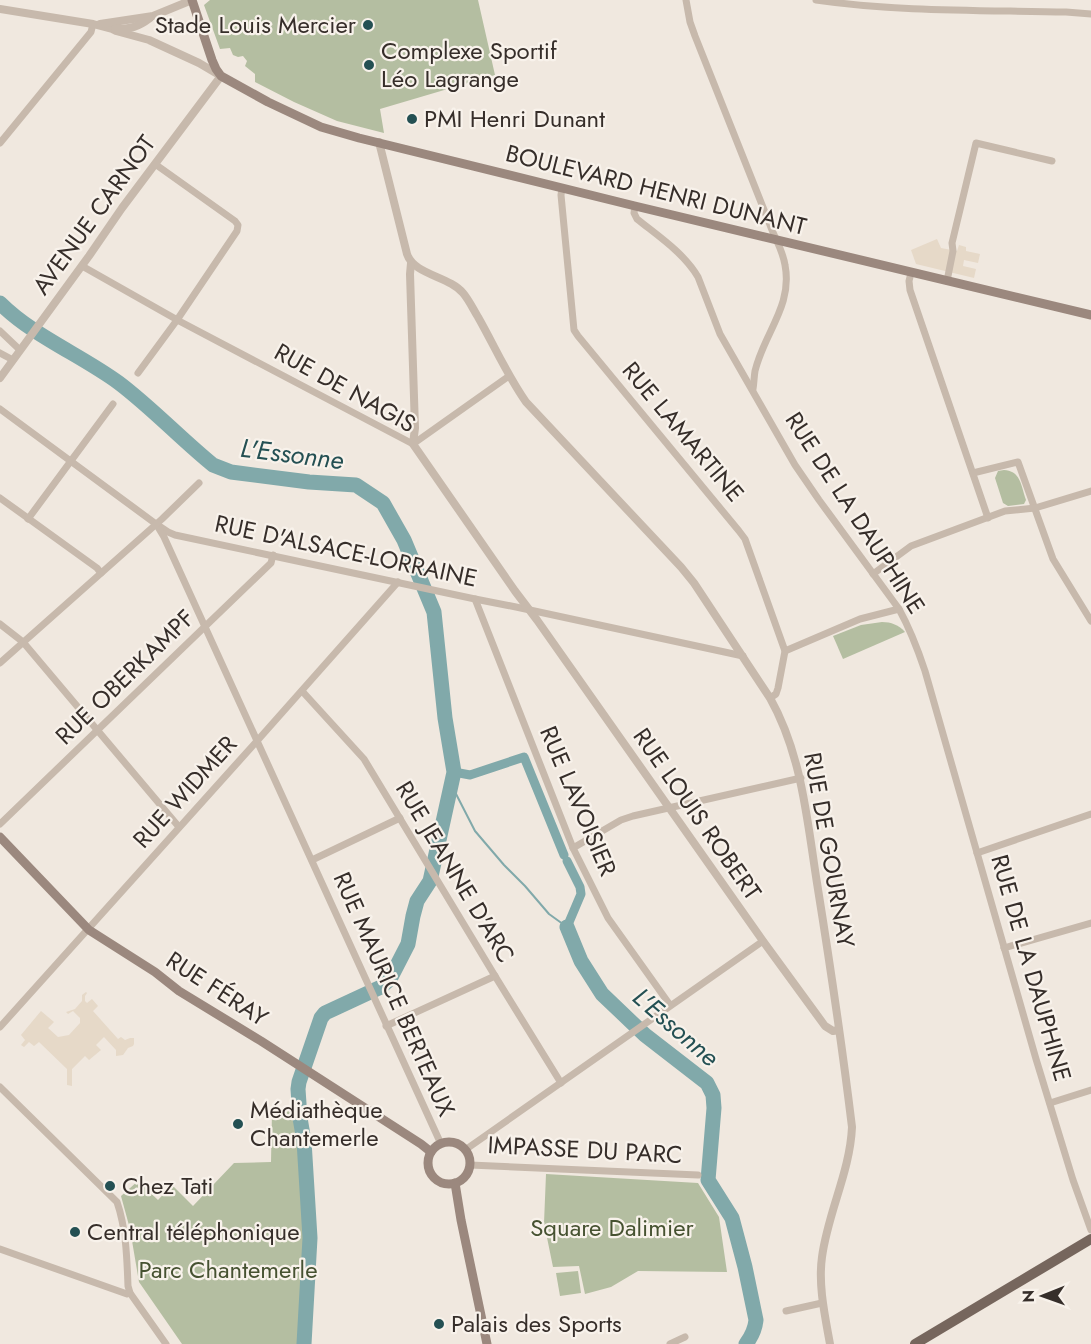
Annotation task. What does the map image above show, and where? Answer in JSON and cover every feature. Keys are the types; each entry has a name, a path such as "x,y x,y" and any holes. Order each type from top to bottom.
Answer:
{"main road":[{"path":"192,0 212,60 221,76"},
{"name":"BOULEVARD HENRI DUNANT","path":"221,76 268,102 321,127 634,206 1091,315"},
{"name":"RUE FÉRAY","path":"0,837 88,930 431,1152"},
{"path":"451,1142 465,1150 470,1159 470,1165 464,1178 455,1183 442,1183 432,1176 428,1164 431,1152 441,1144 451,1142"},
{"path":"455,1183 487,1344"},
{"path":"915,1344 1091,1239"}],"street":[{"path":"149,40 135,23 192,0"},
{"path":"686,0 690,22 700,51 781,249 785,265 786,283 783,306 754,372 753,389"},
{"path":"816,0 854,6 900,9 1091,14"},
{"path":"0,9 93,24 149,40 221,76"},
{"path":"93,24 153,16"},
{"path":"0,143 91,32 93,24"},
{"path":"112,29 139,27"},
{"path":"199,63 212,60"},
{"name":"AVENUE CARNOT","path":"0,378 13,360 17,347 27,341 221,76"},
{"path":"379,142 411,263 415,428 413,444"},
{"path":"947,281 953,250 952,243 976,143 1052,161"},
{"path":"138,373 177,320 237,231 238,225 155,164"},
{"name":"RUE LAMARTINE","path":"562,188 574,330 745,539 785,651"},
{"name":"RUE DE LA DAUPHINE","path":"634,206 637,219 694,270 720,334 806,482 899,609 916,644 1050,1103 1091,1230"},
{"name":"RUE DE GOURNAY","path":"411,263 455,286 464,294 526,402 694,583 781,718 801,778 852,1126 851,1143 821,1259 822,1303 830,1344"},
{"name":"RUE DE NAGIS","path":"82,266 177,320 413,444 530,610"},
{"path":"911,273 910,290 988,518"},
{"path":"0,331 17,347"},
{"path":"0,352 17,347"},
{"path":"0,352 13,360"},
{"path":"413,444 509,376"},
{"path":"28,519 112,404"},
{"path":"0,409 156,524"},
{"path":"973,473 1018,462 1053,559 1091,621"},
{"path":"0,663 199,483"},
{"path":"873,574 911,546 1005,511 1035,508 1091,490"},
{"path":"0,498 101,573"},
{"name":"RUE D'ALSACE-LORRAINE","path":"156,524 175,535 742,656"},
{"name":"RUE MAURICE BERTEAUX","path":"156,524 258,741 441,1144"},
{"name":"RUE OBERKAMPF","path":"0,824 271,562 273,555"},
{"name":"RUE WIDMER","path":"0,1028 398,582"},
{"name":"RUE LAVOISIER","path":"475,599 573,848 608,918 670,1005"},
{"path":"770,698 776,694 778,688 785,651 860,619 899,609"},
{"name":"RUE LOUIS ROBERT","path":"530,610 825,1026 833,1031 839,1030"},
{"path":"0,624 23,642 179,827"},
{"name":"RUE JEANNE D'ARC","path":"302,692 364,759 561,1083"},
{"path":"573,848 621,820 633,816 801,778"},
{"path":"977,853 1091,814"},
{"path":"312,860 400,818"},
{"path":"1004,948 1091,923"},
{"path":"465,1150 763,941"},
{"path":"386,1026 495,976"},
{"path":"0,1087 117,1202 121,1212 130,1293 166,1344"},
{"path":"1050,1103 1091,1090"},
{"name":"IMPASSE DU PARC","path":"470,1165 698,1175"},
{"path":"0,1249 106,1288 130,1293"},
{"path":"786,1311 822,1303"},
{"path":"670,1344 685,1337"}],"green space":[{"name":"Complexe Sportif Léo Lagrange","path":"210,0 478,0 495,75 380,109 384,133 337,121 255,82 255,74 245,66 247,61 243,56 233,55 230,48 220,49 204,5"},
{"path":"998,471 1014,473 1020,480 1026,500 1024,504 1008,506 1003,503 995,478"},
{"path":"882,622 895,624 905,632 843,659 833,636 861,625"},
{"name":"Parc Chantemerle","path":"297,1111 305,1256 299,1344 182,1344 139,1282 130,1229 121,1196 138,1181 158,1200 172,1185 193,1206 234,1163 271,1162 272,1112"},
{"name":"Square Dalimier","path":"546,1174 698,1183 719,1217 727,1272 638,1271 611,1287 585,1294 579,1266 553,1267 544,1223"},
{"path":"578,1271 581,1293 560,1296 556,1273"}],"shaded area":[{"path":"937,239 941,248 957,251 959,245 966,247 966,251 980,254 978,263 964,260 963,266 976,269 974,278 916,264 911,250"},
{"path":"86,992 85,1001 87,1003 92,999 98,1006 93,1011 118,1039 121,1037 125,1040 134,1038 134,1044 123,1055 116,1056 116,1050 104,1037 96,1045 101,1050 89,1060 85,1056 72,1069 72,1086 67,1085 67,1069 39,1042 34,1046 29,1042 24,1047 21,1045 25,1040 21,1035 41,1011 54,1022 48,1028 58,1037 69,1035 80,1023 80,1018 73,1011 68,1014 66,1012 75,1009"}],"waterway":[{"name":"L'Essonne","path":"0,303 27,325 119,383 213,465 231,472 309,482 356,485 383,503 404,540 434,612 445,718 454,772 430,881 417,901 408,944 390,979 381,987 325,1013 321,1018 299,1082 310,1238 304,1344"},
{"name":"L'Essonne","path":"454,772 470,775 524,757 564,855"},
{"name":"L'Essonne","path":"454,772 454,790 475,831 549,914 567,927"},
{"name":"L'Essonne","path":"567,861 580,887 581,894 567,927"},
{"name":"L'Essonne","path":"567,927 581,961 602,994 645,1035 707,1083 713,1095 708,1180 732,1218 745,1267 756,1320 753,1333 746,1344"}],"place":[{"name":"Stade Louis Mercier","path":"368,25"},
{"name":"Complexe Sportif Léo Lagrange","path":"369,65"},
{"name":"PMI Henri Dunant","path":"412,119"},
{"name":"Médiathèque Chantemerle","path":"238,1124"},
{"name":"Chez Tati","path":"110,1186"},
{"name":"Central téléphonique","path":"75,1232"},
{"name":"Palais des Sports","path":"439,1324"}]}
